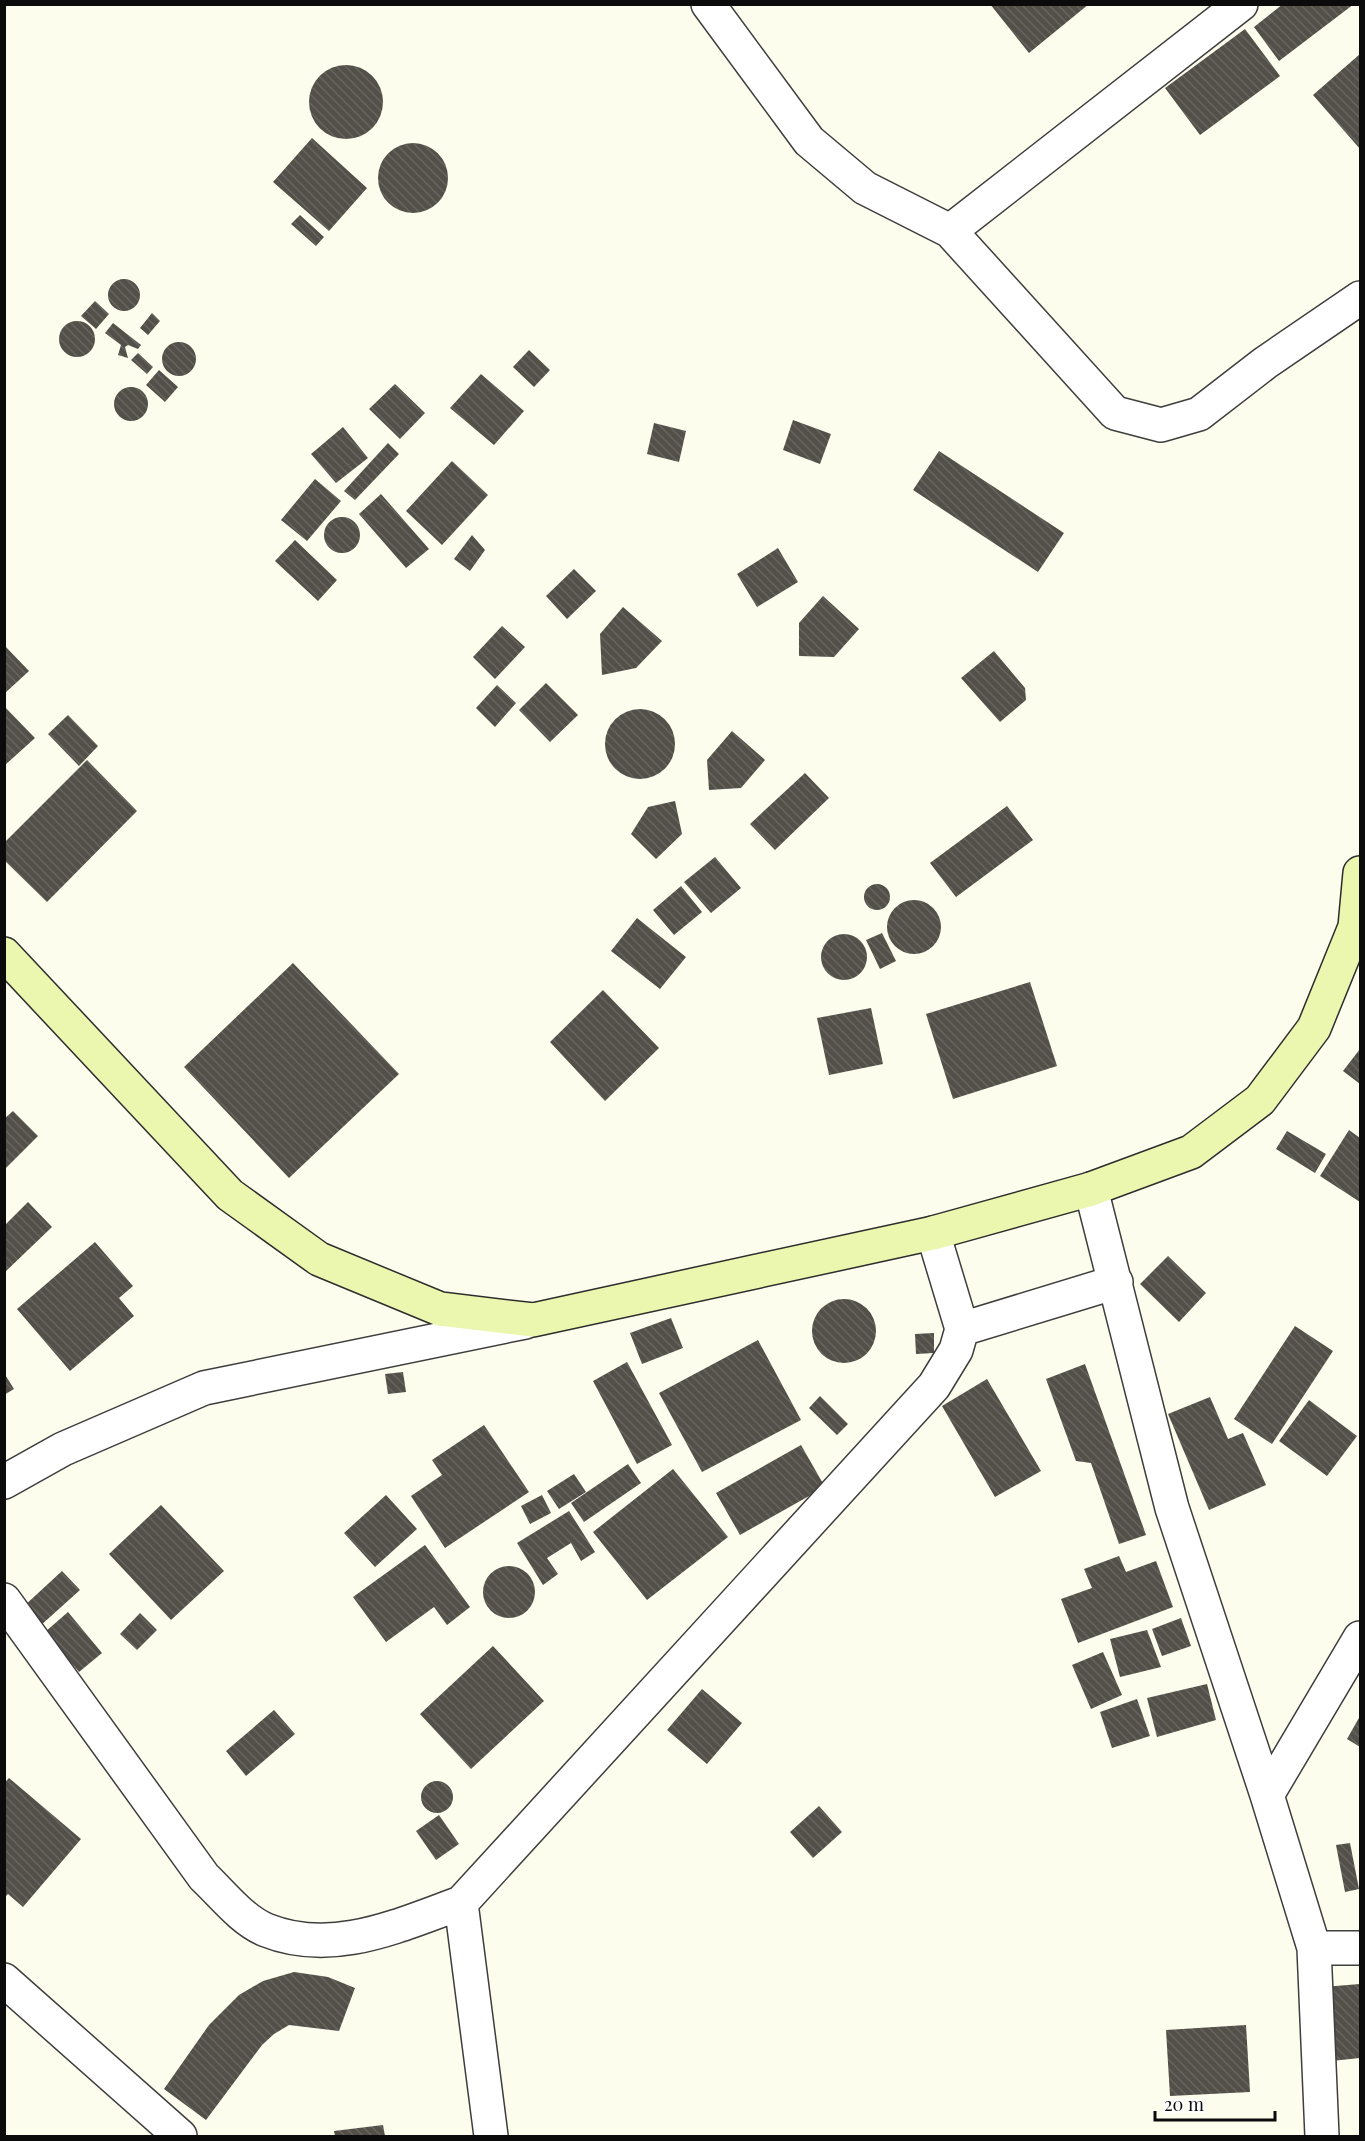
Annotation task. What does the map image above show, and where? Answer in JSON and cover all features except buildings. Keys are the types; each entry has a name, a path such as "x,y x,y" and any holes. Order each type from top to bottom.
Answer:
{"street":[{"path":"708,4 809,141 865,188 950,231 1115,413 1161,425 1200,414 1265,363 1360,298"},
{"path":"950,231 1241,4"},
{"path":"4,1482 63,1449 204,1388 533,1320 933,1233 1091,1189 1191,1152 1260,1100 1314,1028 1355,927 1360,873"},
{"path":"4,954 230,1195 319,1259 440,1309 533,1320"},
{"path":"1091,1189 1172,1508 1267,1795 1314,1948 1322,2136"},
{"path":"4,1600 204,1876 238,1911 265,1930 304,1941 361,1938 461,1903 934,1386 956,1350 962,1329 933,1233"},
{"path":"962,1329 1116,1282"},
{"path":"1267,1795 1360,1638"},
{"path":"461,1903 491,2136"},
{"path":"1314,1948 1360,1948"},
{"path":"4,1980 180,2136"}]}
